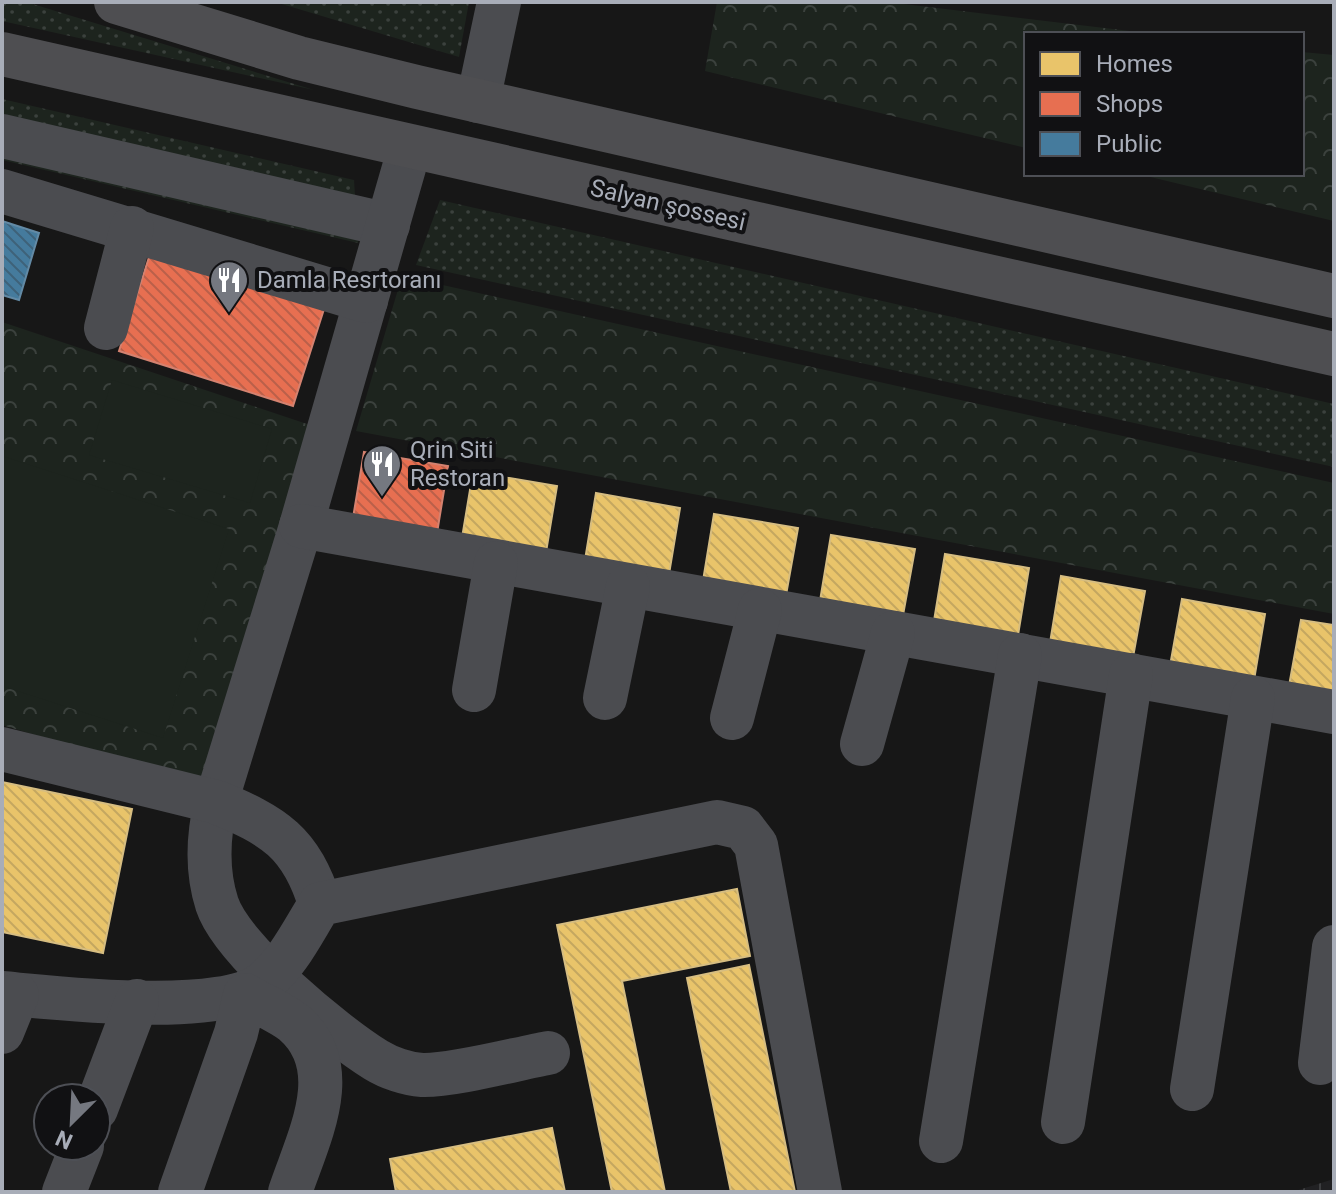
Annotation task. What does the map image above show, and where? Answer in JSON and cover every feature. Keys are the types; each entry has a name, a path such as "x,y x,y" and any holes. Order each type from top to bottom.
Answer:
{"highway":[{"path":"116,2 299,58 1334,296"},
{"name":"Salyan şossesi","path":"2,54 1334,354"}],"lane":[{"path":"478,101 499,2"},
{"path":"2,136 388,225"},
{"path":"410,147 301,526 214,813 209,867 218,907 242,945 298,999 376,1060 396,1069 424,1075 548,1053"},
{"path":"2,191 366,301"},
{"path":"106,328 132,228"},
{"path":"301,526 1334,712"},
{"path":"474,690 496,563"},
{"path":"605,698 628,586"},
{"path":"732,718 760,610"},
{"path":"862,744 893,633"},
{"path":"941,1141 1020,655"},
{"path":"1063,1122 1131,675"},
{"path":"1192,1089 1253,698"},
{"path":"2,749 277,831 298,852 320,904"},
{"path":"7,1007 208,1000 245,995 279,968 320,904 717,822 743,828 756,845 820,1192"},
{"path":"1320,1063 1334,947"},
{"path":"180,1192 236,1033 245,995"},
{"path":"245,995 293,1022 315,1046 322,1068 321,1098 290,1192"},
{"path":"106,1082 137,1001"},
{"path":"64,1192 76,1162"}],"shaded area":[{"path":"1334,1179 1334,1192 1292,1192"}],"green space":[{"path":"2,2 26,2 314,90 2,21"},
{"path":"275,2 469,2 459,57"},
{"path":"717,2 887,2 1138,32 1024,32 1024,148 705,71"},
{"path":"1304,52 1334,55 1334,221 1146,176 1304,176"},
{"path":"2,99 354,180 358,243 2,160"},
{"path":"440,200 1334,404 1334,467 416,265"},
{"path":"402,276 1334,483 1334,614 356,431"},
{"path":"2,322 310,425 202,785 2,725"},
{"path":"112,380 272,429 250,503 89,455"},
{"path":"2,456 229,529 163,738 2,686"}],"building: Homes":[{"path":"473,472 557,486 546,552 462,538"},
{"path":"596,493 680,508 669,574 585,560"},
{"path":"714,514 798,528 786,595 703,581"},
{"path":"831,535 915,549 903,615 820,601"},
{"path":"945,554 1029,568 1018,635 934,621"},
{"path":"1061,576 1145,591 1133,657 1050,643"},
{"path":"1182,599 1265,614 1254,680 1170,666"},
{"path":"1301,620 1334,625 1334,694 1289,686"},
{"path":"2,782 132,809 103,953 2,932"},
{"path":"737,889 750,956 622,981 665,1192 612,1192 557,925"},
{"path":"749,965 795,1192 731,1192 687,978"},
{"path":"552,1128 565,1192 396,1192 390,1159"}],"building: Shops":[{"path":"151,251 325,306 293,406 119,351"},
{"path":"364,452 448,466 437,533 353,518"}],"building: Public":[{"path":"2,221 39,233 19,300 2,295"}],"place":[{"name":"Damla Resrtoranı","path":"229,314"},
{"name":"Qrin Siti Restoran","path":"382,498"}]}
